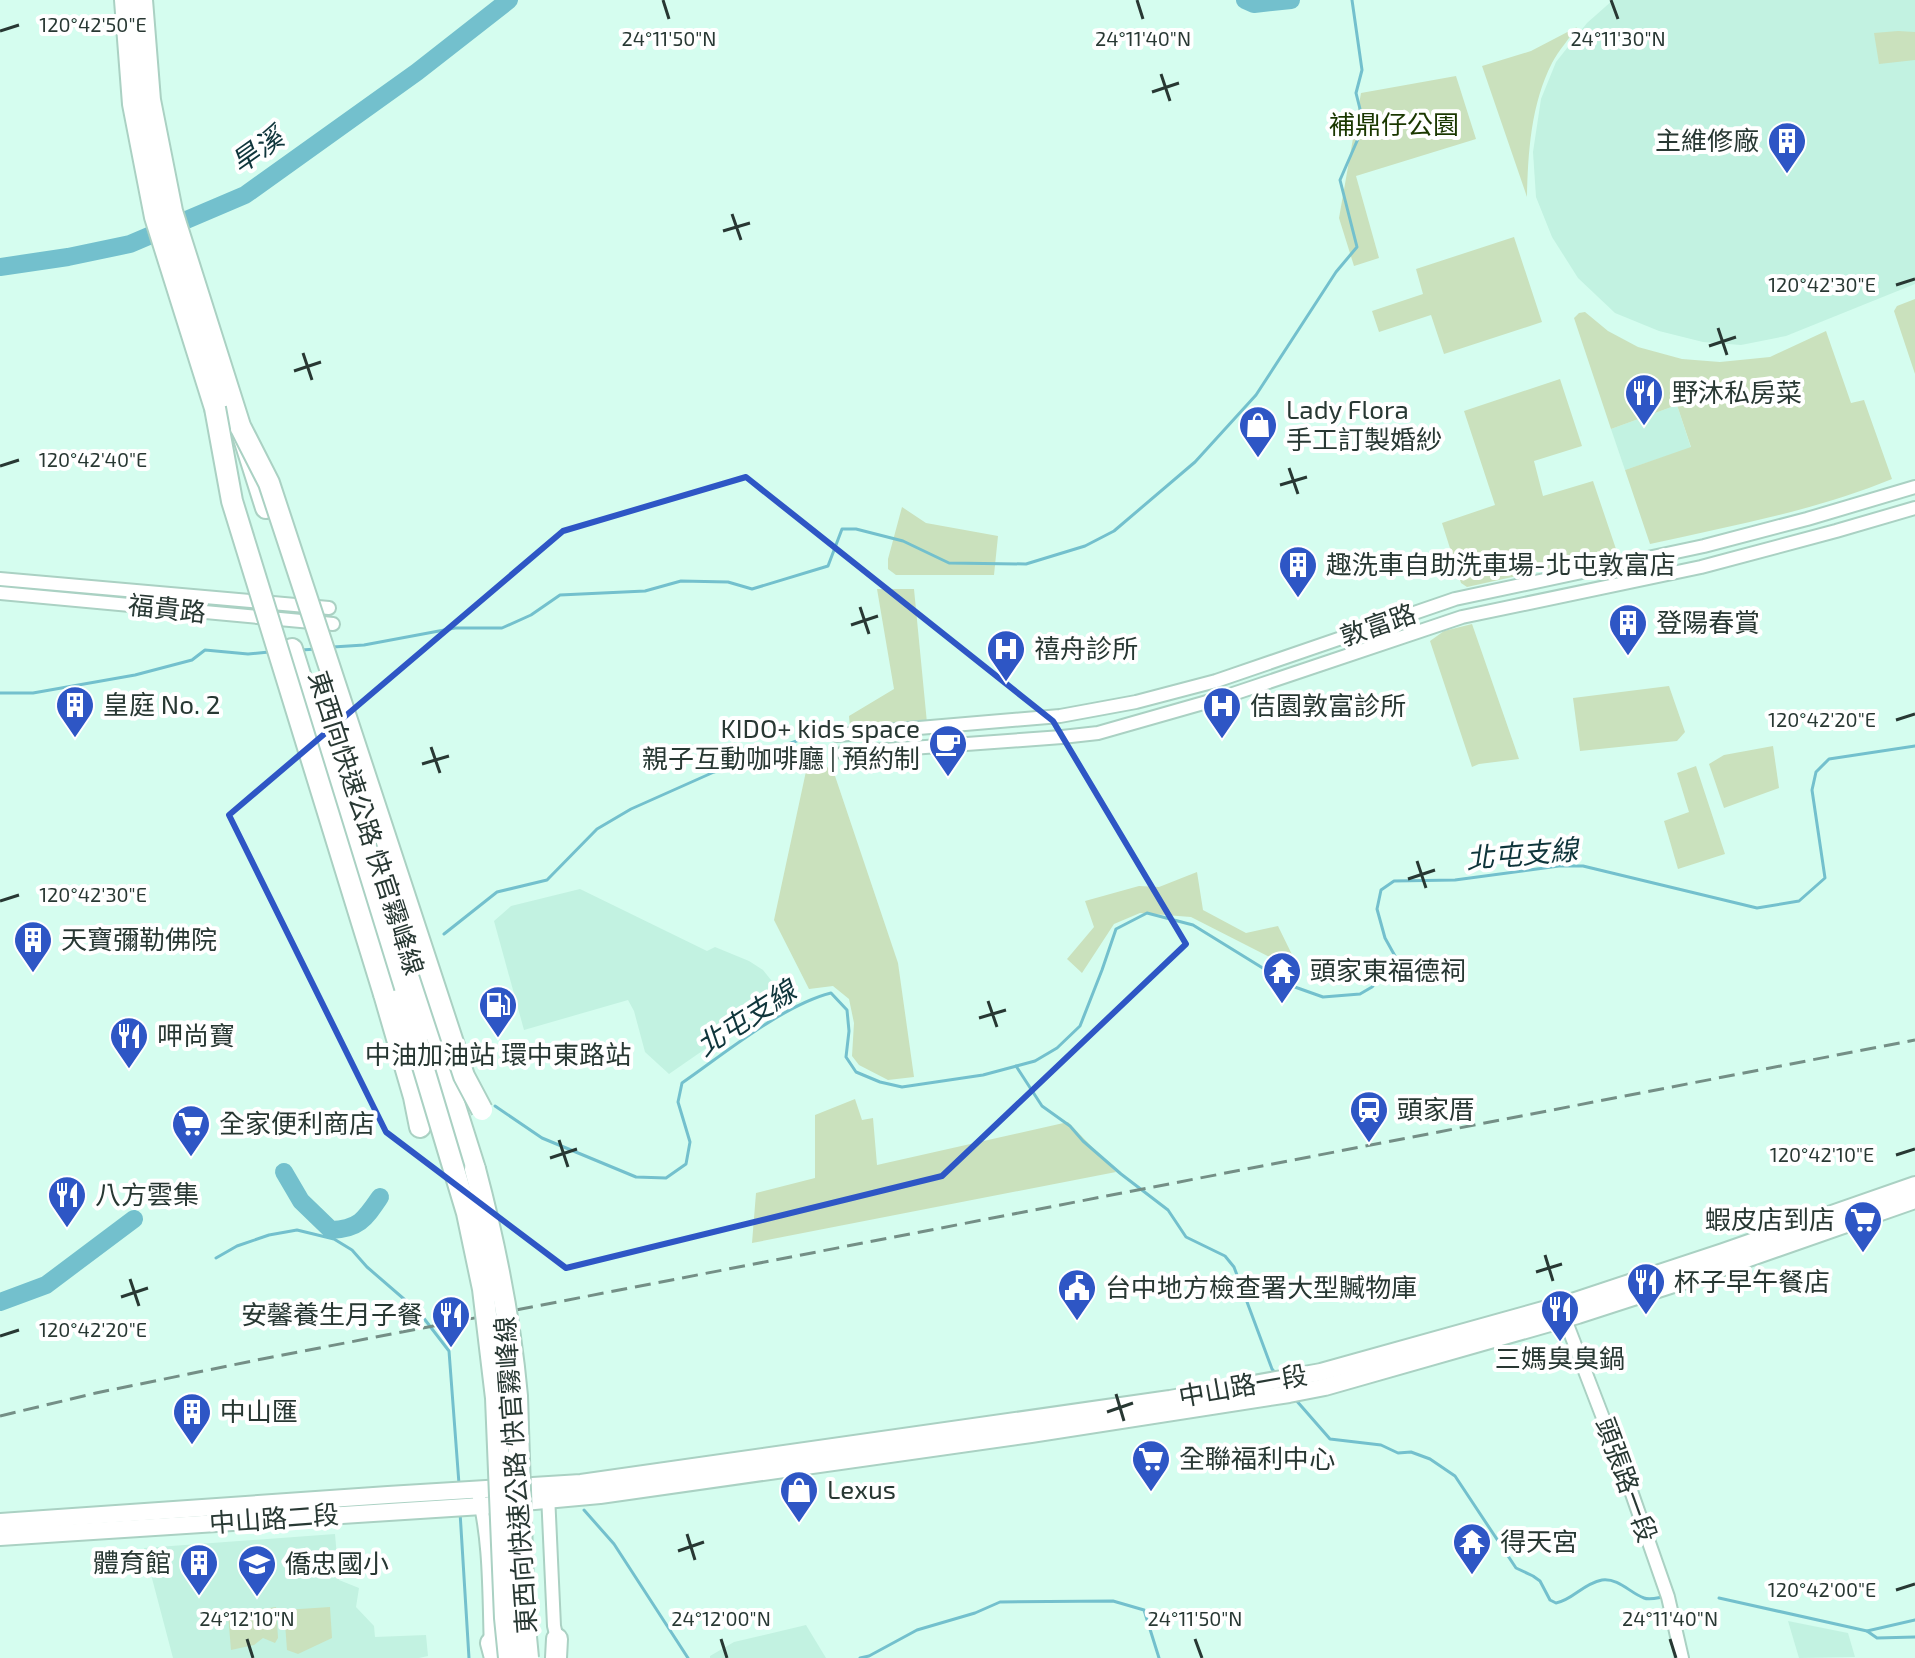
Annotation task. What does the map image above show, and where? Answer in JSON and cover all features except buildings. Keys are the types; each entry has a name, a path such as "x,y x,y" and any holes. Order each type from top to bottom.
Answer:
{"highway":[{"name":"東西向快速公路 快官霧峰線","path":"125,0 133,104 155,217 416,1043 473,1237 494,1365 509,1658"},
{"name":"東西向快速公路 快官霧峰線","path":"142,0 150,100 172,211 485,1207 502,1285 515,1373 528,1658"},
{"path":"215,408 232,501 384,994 420,1127"},
{"path":"241,428 269,483 464,1076 482,1110"}],"main road":[{"name":"中山路一段","path":"548,1494 680,1484 1031,1434 1325,1387 1563,1312 1915,1185"},
{"name":"中山路一段","path":"1563,1312 1670,1285 1915,1200"},
{"name":"中山路二段","path":"0,1537 548,1494"},
{"name":"中山路二段","path":"0,1522 388,1495 480,1498"}],"street":[{"name":"敦富路","path":"837,735 1060,716 1136,702 1216,681 1455,599 1704,546 1915,487"},
{"name":"敦富路","path":"843,753 1098,733 1221,698 1462,617 1701,567 1915,508"},
{"name":"福貴路","path":"0,579 329,608"},
{"name":"福貴路","path":"0,593 333,624"},
{"name":"頭張路一段","path":"1563,1312 1668,1597 1682,1658"},
{"path":"548,1494 557,1652"},
{"path":"480,1498 492,1653"}],"highlighted area":[{"path":"746,477 1053,721 1186,944 942,1176 566,1268 386,1132 229,815 563,531"}],"shaded area":[{"path":"1613,0 1915,0 1915,284 1786,336 1741,345 1703,342 1659,331 1615,313 1578,278 1552,237 1536,197 1533,152 1541,99 1556,62 1587,23"},
{"path":"1677,405 1691,448 1625,470 1611,429"},
{"path":"580,889 707,951 715,947 749,961 763,970 783,995 669,1074 645,1052 628,1000 524,1030 494,921 511,906"},
{"name":"僑忠國小","path":"335,1534 339,1580 359,1588 356,1607 374,1626 375,1637 426,1635 428,1656 173,1658 144,1548"},
{"path":"1788,1621 1848,1633 1855,1657 1799,1658"},
{"path":"806,1625 826,1658 710,1658 734,1642"}],"green space":[{"name":"補鼎仔公園","path":"1577,27 1552,63 1539,95 1530,146 1527,197 1482,66 1531,51"},
{"path":"1915,32 1915,60 1879,64 1874,33"},
{"name":"補鼎仔公園","path":"1456,76 1476,139 1356,176 1379,258 1354,266 1339,218 1361,93"},
{"path":"1514,237 1542,322 1444,354 1431,315 1379,332 1372,311 1423,294 1416,269"},
{"path":"1915,299 1915,374 1894,311 1897,306"},
{"path":"1585,312 1608,331 1638,347 1682,359 1720,362 1770,357 1826,331 1851,403 1864,400 1892,479 1803,509 1650,544 1625,470 1691,447 1677,405 1611,429 1574,318"},
{"path":"1560,379 1582,446 1534,461 1543,496 1593,481 1616,549 1611,555 1467,587 1461,583 1442,523 1495,505 1464,411"},
{"path":"902,507 926,523 998,536 994,575 896,575 888,569 888,559"},
{"path":"877,589 914,589 927,723 850,729 849,716 894,689"},
{"path":"1472,624 1519,759 1472,767 1430,641 1444,631"},
{"path":"1669,686 1685,732 1677,741 1580,751 1573,698"},
{"path":"1773,746 1779,788 1724,808 1709,764 1724,755"},
{"path":"819,760 834,773 898,963 914,1077 888,1080 859,1065 852,1056 854,1023 849,999 833,986 809,989 774,920 808,762"},
{"path":"1696,766 1725,854 1678,869 1664,821 1689,812 1677,773"},
{"path":"1197,872 1203,910 1246,933 1278,926 1301,973 1191,917 1140,913 1114,924 1082,973 1067,959 1094,927 1085,901 1139,886 1159,887"},
{"path":"855,1099 862,1120 873,1118 877,1165 1068,1122 1116,1172 752,1243 756,1193 815,1178 815,1115"},
{"path":"276,1607 278,1638 275,1643 263,1638 254,1645 231,1650 228,1614"},
{"path":"330,1607 332,1638 298,1654 287,1650 284,1610"}],"waterway":[{"name":"旱溪","path":"0,267 130,244 245,195 417,72 509,0"},
{"name":"旱溪","path":"1245,0 1254,4 1291,0"},
{"path":"333,647 364,645 455,628 502,628 531,615 560,595 645,591 681,581 728,582 752,589 828,566 842,529 856,529 903,541 949,563 1026,564 1085,546 1114,531 1195,462 1256,395 1336,272 1357,247 1340,180 1364,125 1356,93 1362,70 1352,0"},
{"path":"301,650 317,649"},
{"path":"0,693 33,693 135,675 192,660 205,650 248,654 269,652"},
{"path":"444,934 497,892 547,880 597,829 631,809 714,772 807,737"},
{"name":"北屯支線","path":"495,1106 542,1138 636,1177 666,1178 686,1164 690,1142 678,1102 682,1083 793,1008 831,993 847,1010 849,1031 846,1057 856,1072 880,1082 902,1087 983,1075 1035,1061 1057,1048 1080,1026 1116,929 1147,913 1193,925 1292,986 1323,997 1360,994 1372,987 1395,956 1385,938 1377,909 1381,890 1394,881 1455,880 1559,866 1583,866 1757,908 1799,901 1825,878 1812,790 1816,772 1829,759 1915,746"},
{"path":"1016,1066 1042,1106 1168,1210 1186,1237 1225,1256 1234,1267 1276,1374"},
{"path":"284,1172 301,1201 331,1230 355,1225 380,1197"},
{"path":"0,1302 46,1285 134,1219"},
{"path":"216,1258 237,1246 297,1230 334,1239 352,1250 419,1312 449,1351 459,1484"},
{"path":"1295,1399 1330,1439 1381,1445 1398,1453 1411,1452 1430,1459 1455,1476 1516,1568 1540,1581 1550,1600 1556,1603 1568,1599 1602,1580 1619,1583 1646,1599 1663,1597"},
{"path":"584,1510 614,1544 688,1658"},
{"path":"460,1512 469,1658"},
{"path":"1719,1598 1867,1631 1915,1620"},
{"path":"860,1658 917,1630 975,1613 1000,1602 1113,1601 1144,1610 1159,1658"},
{"path":"1867,1631 1877,1638 1915,1637"}],"railway":[{"path":"0,1416 262,1359 1915,1040"}],"place":[{"name":"主維修廠","path":"1787,175"},
{"name":"野沐私房菜","path":"1644,427"},
{"name":"Lady Flora 手工訂製婚紗","path":"1258,459"},
{"name":"趣洗車自助洗車場-北屯敦富店","path":"1298,599"},
{"name":"登陽春賞","path":"1628,657"},
{"name":"禧舟診所","path":"1006,683"},
{"name":"皇庭 No. 2","path":"75,739"},
{"name":"佶園敦富診所","path":"1222,740"},
{"name":"KIDO+ kids space 親子互動咖啡廳 | 預約制","path":"948,778"},
{"name":"天寶彌勒佛院","path":"33,974"},
{"name":"頭家東福德祠","path":"1282,1005"},
{"name":"中油加油站 環中東路站","path":"498,1039"},
{"name":"呷尚寶","path":"129,1070"},
{"name":"頭家厝","path":"1369,1144"},
{"name":"全家便利商店","path":"191,1158"},
{"name":"八方雲集","path":"67,1229"},
{"name":"蝦皮店到店","path":"1863,1254"},
{"name":"杯子早午餐店","path":"1646,1316"},
{"name":"台中地方檢查署大型贓物庫","path":"1077,1322"},
{"name":"三媽臭臭鍋","path":"1560,1343"},
{"name":"安馨養生月子餐","path":"451,1349"},
{"name":"中山匯","path":"192,1446"},
{"name":"全聯福利中心","path":"1151,1493"},
{"name":"Lexus","path":"799,1524"},
{"name":"得天宮","path":"1472,1576"},
{"name":"體育館","path":"199,1597"},
{"name":"僑忠國小","path":"257,1598"}]}
